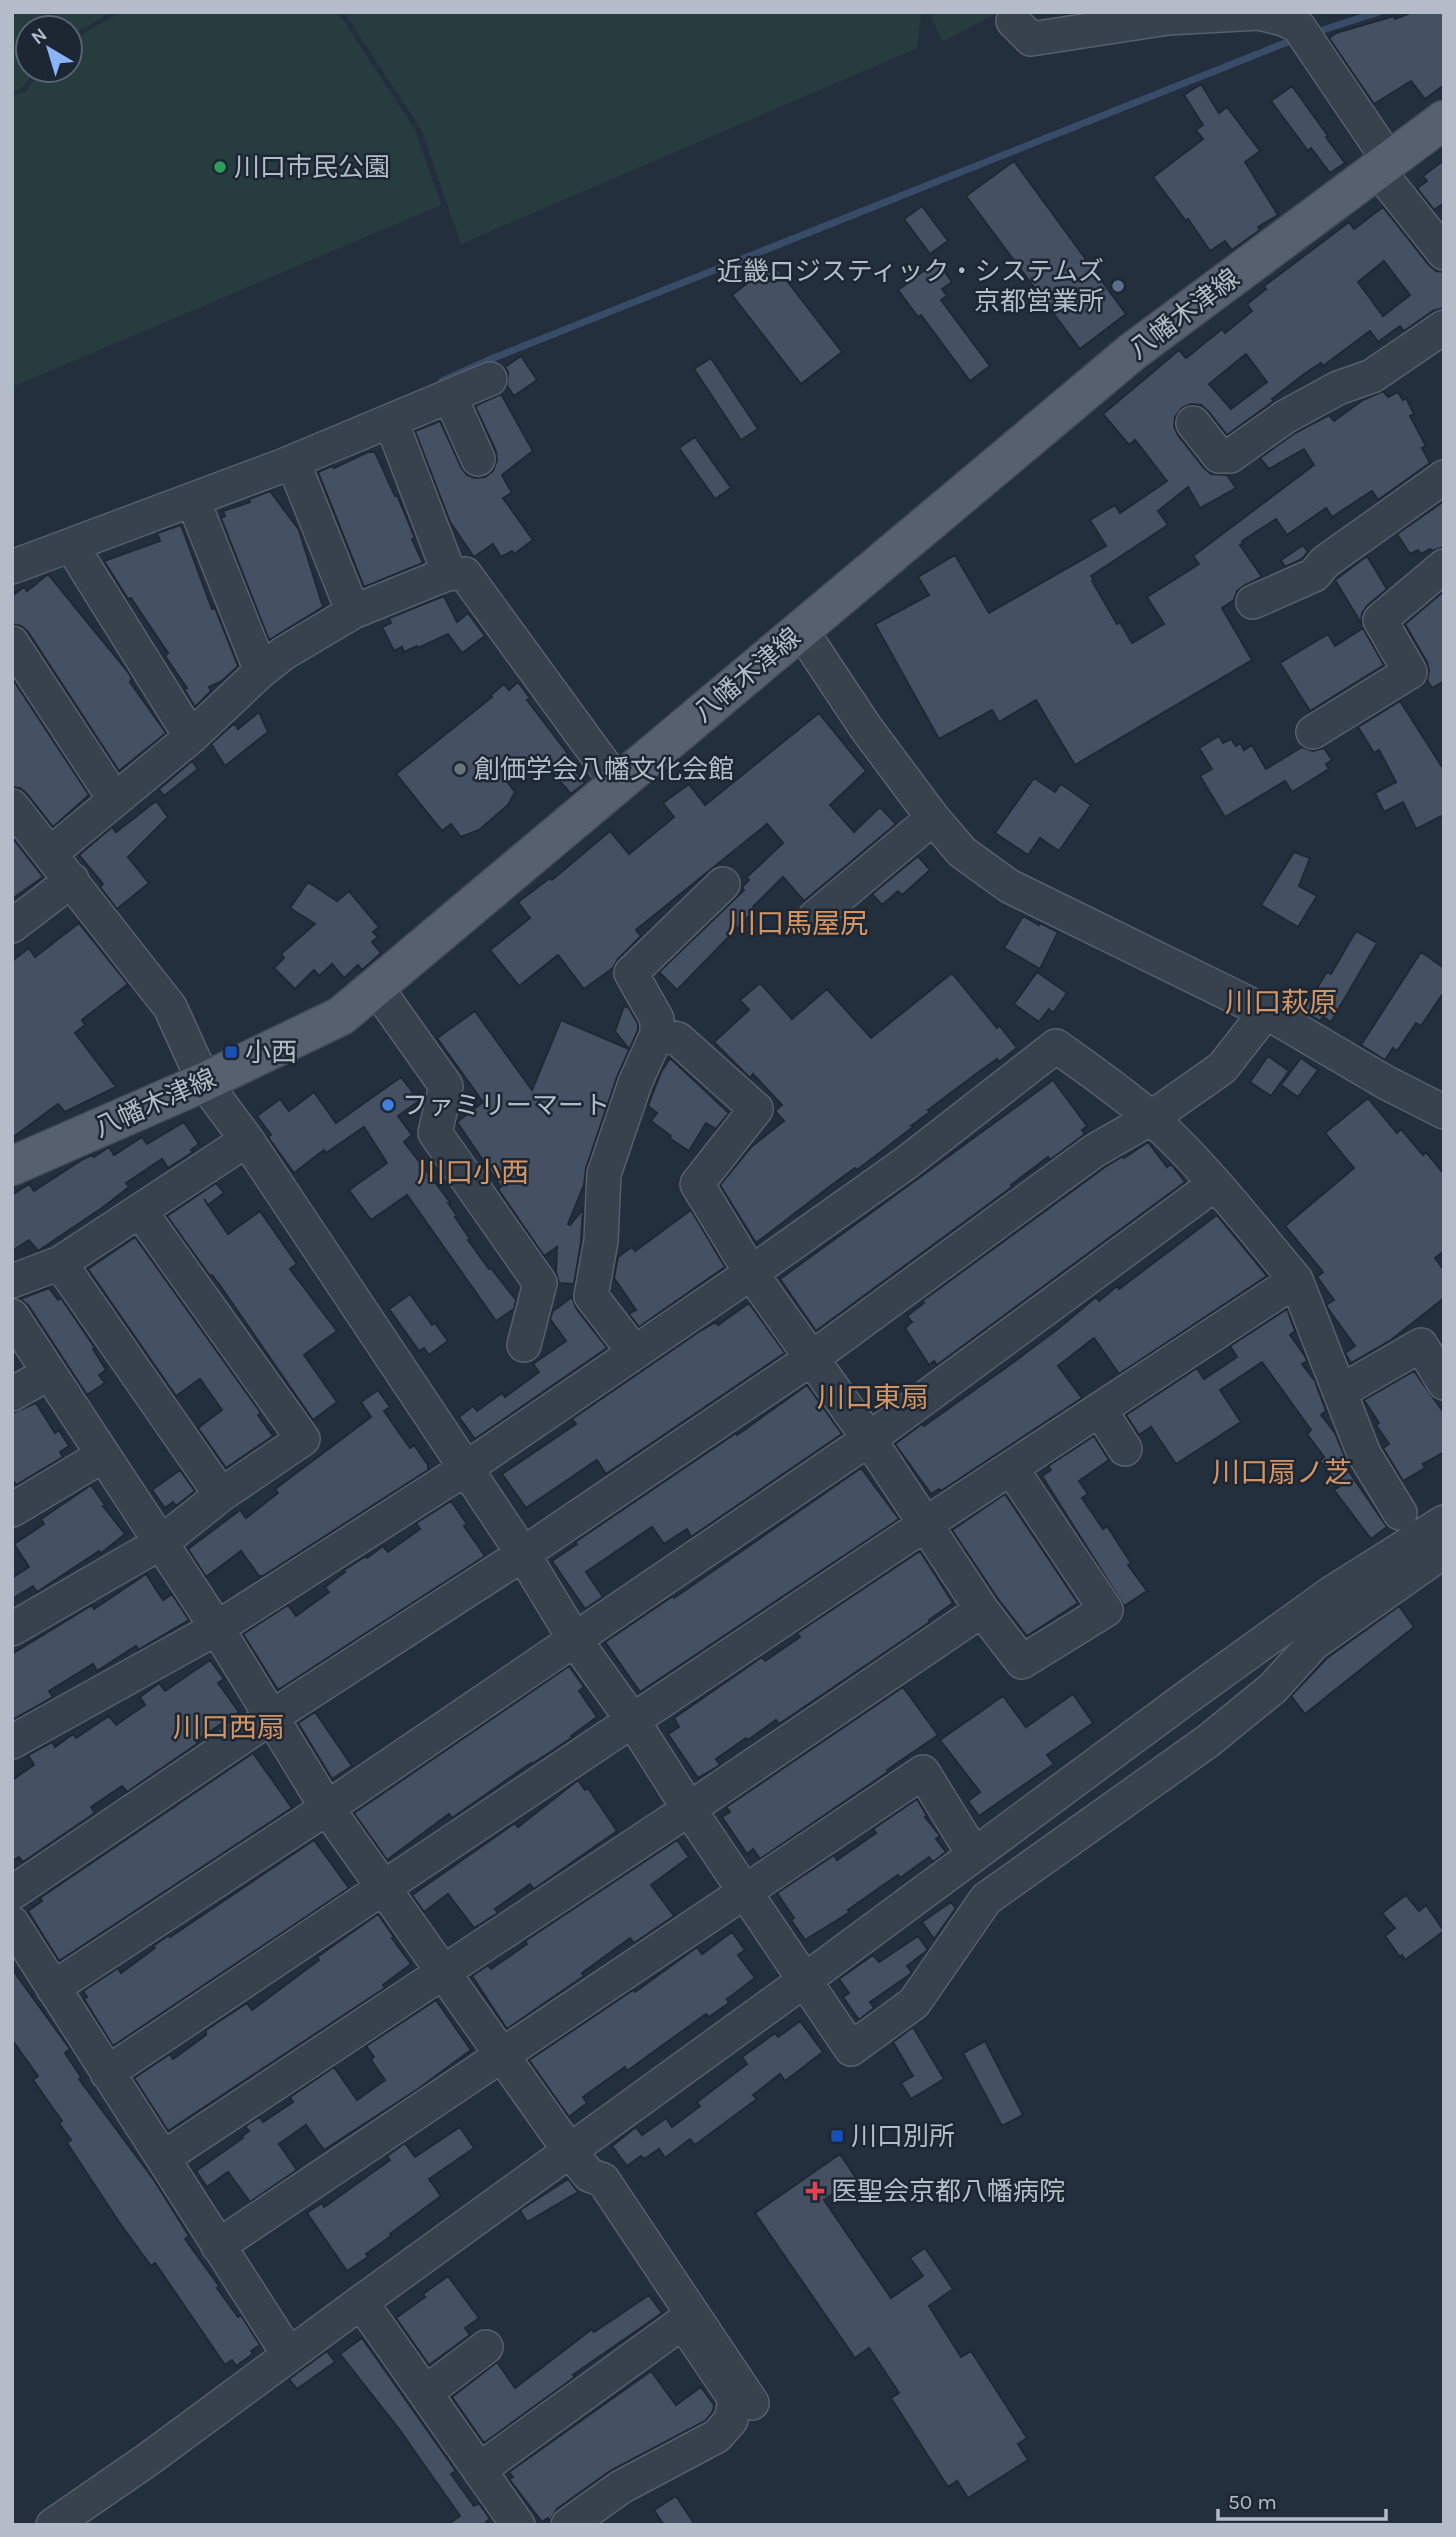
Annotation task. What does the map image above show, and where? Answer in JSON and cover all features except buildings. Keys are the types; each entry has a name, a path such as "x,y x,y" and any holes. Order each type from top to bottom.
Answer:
{"main road":[{"name":"八幡木津線","path":"12,1166 204,1082 341,1016 1132,352 1444,120"}],"street":[{"path":"1013,21 1031,38 1168,18 1259,13 1298,26 1384,166 1444,253"},
{"path":"1193,423 1219,456 1230,456 1285,416 1338,388 1372,376 1444,327"},
{"path":"12,567 293,462 490,379"},
{"path":"450,396 478,459"},
{"path":"391,421 449,573"},
{"path":"293,462 353,612"},
{"path":"1253,602 1314,575 1325,562 1444,477"},
{"path":"193,500 261,671"},
{"path":"71,545 191,737"},
{"path":"1313,732 1410,672 1380,620 1444,566"},
{"path":"51,853 191,737 284,653 353,612 449,573 465,574 618,784"},
{"path":"802,630 866,728 933,818 962,852 1009,886 1266,1013 1385,1082 1444,1112"},
{"path":"12,643 115,800"},
{"path":"12,806 170,1006 204,1082 247,1140 523,1554 575,1640 634,1720 689,1809 850,2049 914,2003 986,1899 1208,1741 1273,1688 1314,1643 1444,1551"},
{"path":"815,917 933,818"},
{"path":"12,926 72,880"},
{"path":"634,1352 591,1296 601,1241 604,1174 635,1083 657,1034 657,1019 631,974 723,884"},
{"path":"376,987 446,1086 435,1133 540,1283 524,1345"},
{"path":"12,1893 270,1718 523,1554 812,1358 1094,1151 1151,1118 1222,1068 1266,1013"},
{"path":"657,1034 678,1039 756,1109 697,1184 751,1273 869,1439 982,1610 1022,1662 1106,1610 1011,1468"},
{"path":"12,1742 217,1628 465,1469 906,1163 1056,1046 1111,1085 1151,1118 1215,1184 1296,1280 1364,1454 1400,1513"},
{"path":"12,1281 60,1263 247,1140"},
{"path":"53,1988 327,1808 869,1439 1215,1184"},
{"path":"12,1629 162,1542 221,1495 303,1439 140,1211"},
{"path":"60,1263 221,1495"},
{"path":"107,2073 924,1525 1296,1280"},
{"path":"12,1316 102,1456 162,1542 327,1808 569,2150 589,2175 603,2180 752,2403"},
{"path":"1339,1392 1421,1345 1444,1383"},
{"path":"12,1394 49,1373"},
{"path":"1100,1410 1125,1449"},
{"path":"12,1510 102,1456"},
{"path":"53,2525 150,2458 1330,1594 1444,1522"},
{"path":"163,2158 689,1809 982,1610"},
{"path":"218,2246 923,1772 974,1855"},
{"path":"12,1923 289,2355"},
{"path":"361,2302 518,2525"},
{"path":"480,2470 683,2322 735,2399 731,2420 716,2436 621,2487 568,2525"},
{"path":"425,2393 486,2347"}],"green space":[{"path":"12,12 112,12 84,28 84,14 14,14 14,84 25,84 21,89 12,92"},
{"name":"川口市民公園","path":"121,12 338,12 415,130 441,205 12,387 12,96 25,92 31,84 84,84 84,33"},
{"path":"344,12 921,12 917,48 461,244 421,129"},
{"path":"930,12 1000,12 942,42"}],"waterway":[{"path":"1313,33 1379,12"},
{"path":"442,381 491,359 1295,39"}],"place":[{"name":"川口市民公園","path":"220,167"},
{"name":"近畿ロジスティック・システムズ 京都営業所","path":"1118,286"},
{"name":"創価学会八幡文化会館","path":"460,769"},
{"name":"小西","path":"231,1052"},
{"name":"ファミリーマート","path":"388,1105"},
{"name":"川口別所","path":"837,2136"},
{"name":"医聖会京都八幡病院","path":"815,2191"}],"district":[{"name":"川口馬屋尻","path":"798,923"},
{"name":"川口萩原","path":"1281,1002"},
{"name":"川口小西","path":"473,1172"},
{"name":"川口東扇","path":"873,1397"},
{"name":"川口扇ノ芝","path":"1282,1472"},
{"name":"川口西扇","path":"229,1727"}]}
